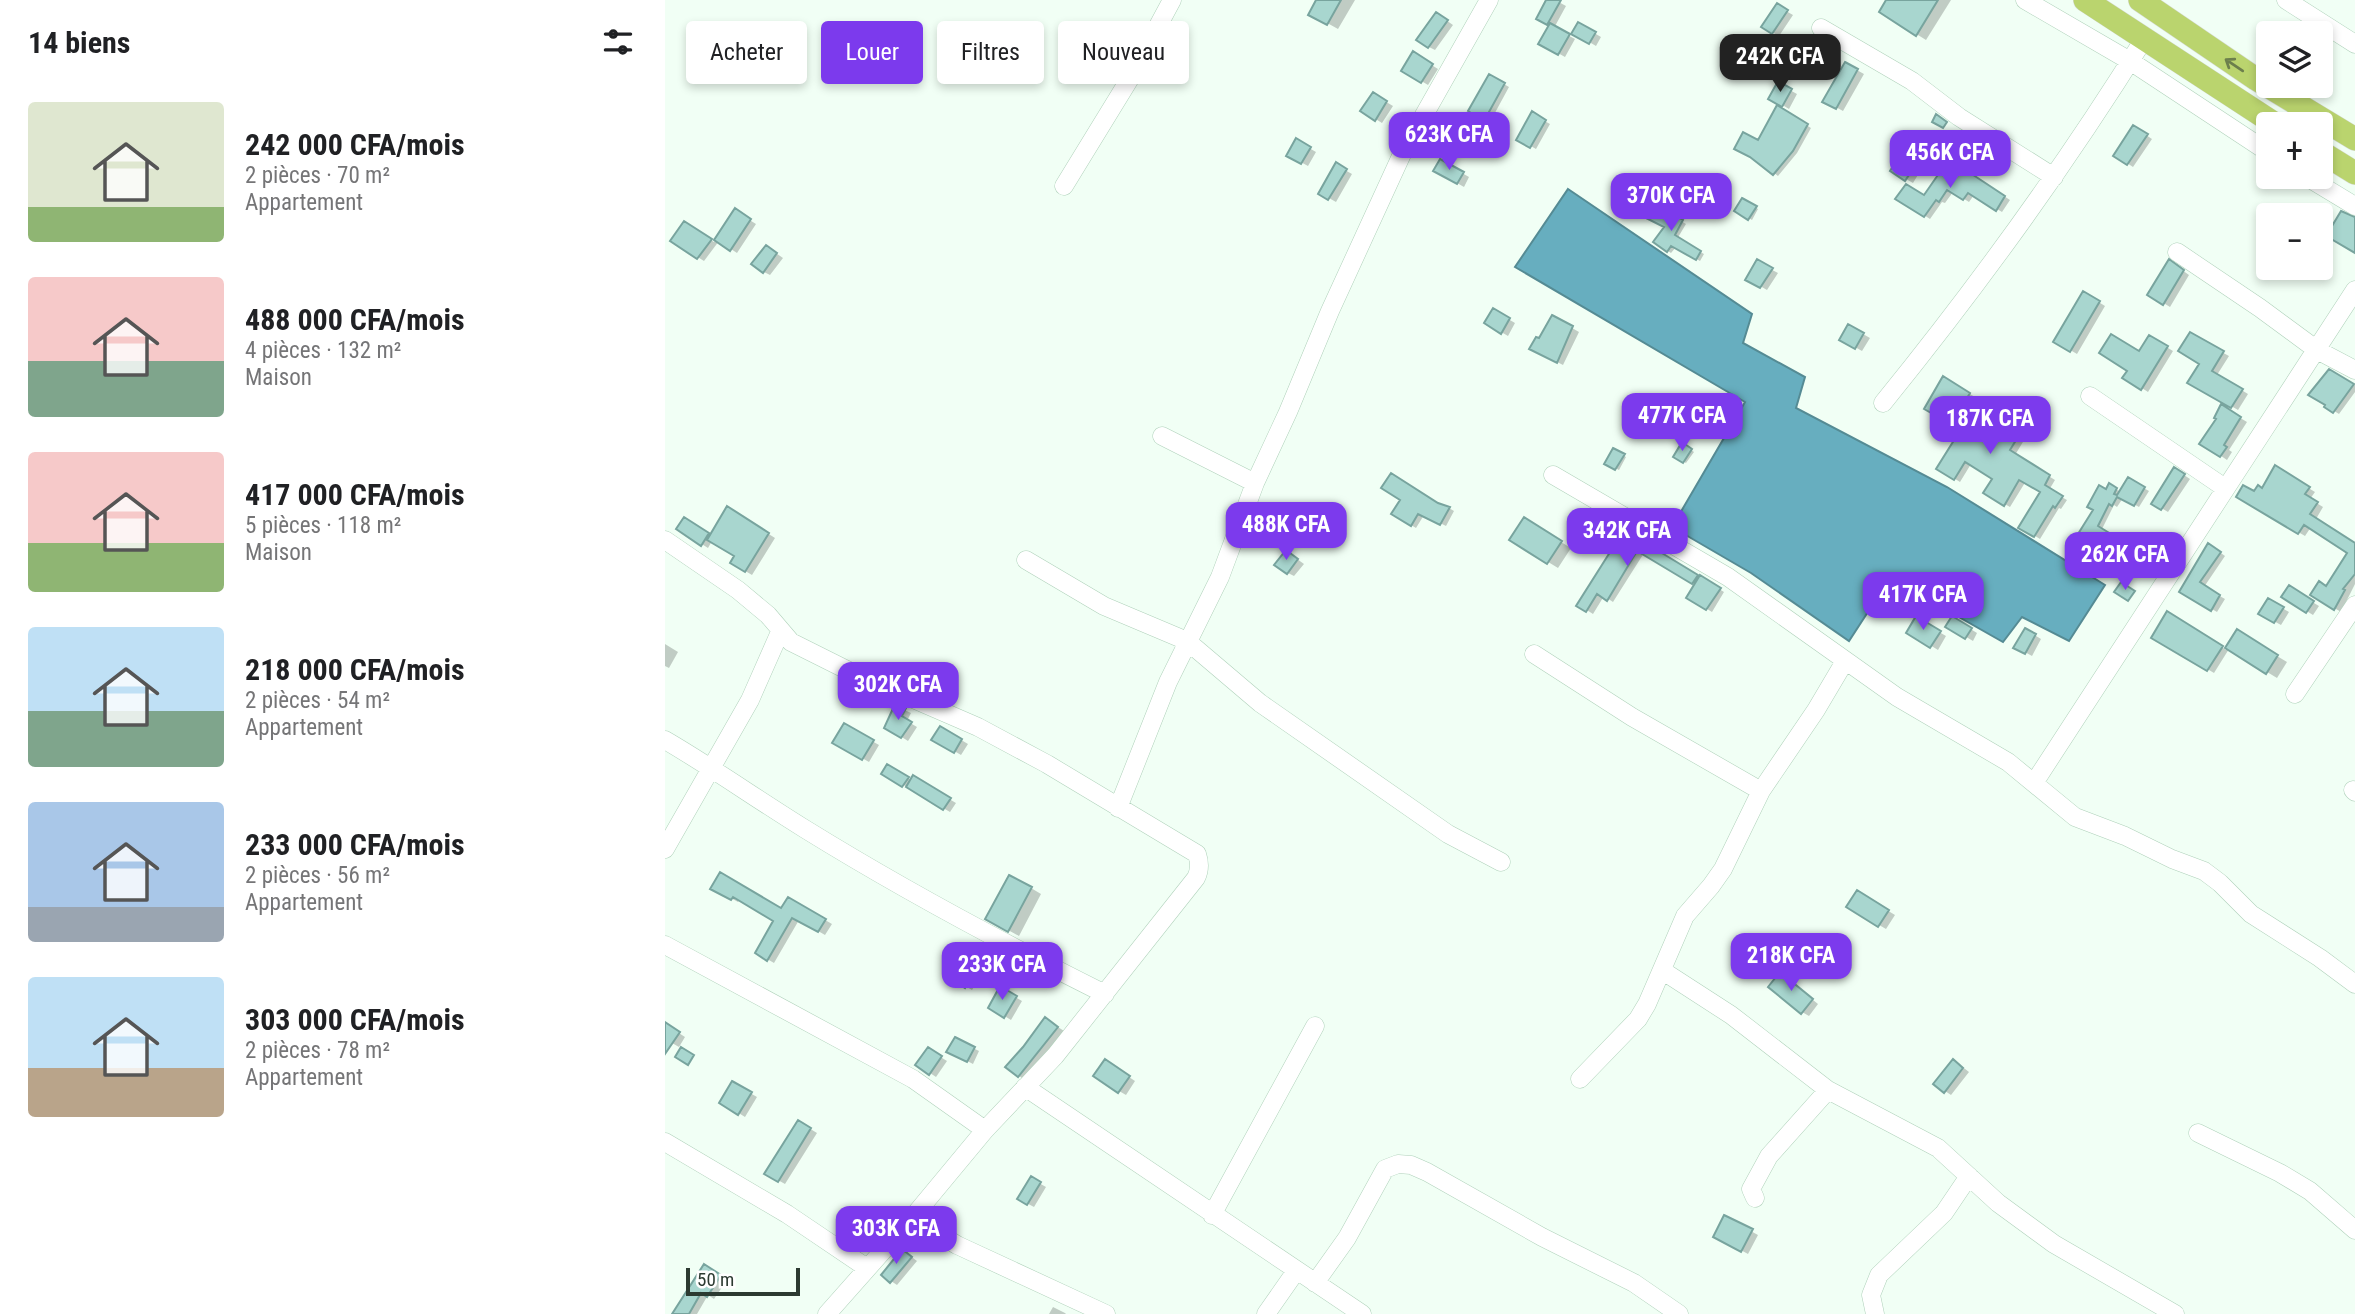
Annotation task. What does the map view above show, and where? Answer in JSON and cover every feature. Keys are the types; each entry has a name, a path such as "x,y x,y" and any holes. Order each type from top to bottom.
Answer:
{"main road":[{"path":"2085,0 2257,112"},
{"path":"2140,0 2256,79 2355,139"},
{"path":"2333,159 2355,173"}],"street":[{"path":"1064,186 1129,80 1172,0"},
{"path":"1118,808 1164,694 1220,577 1255,483 1402,154 1489,0"},
{"path":"2025,0 2130,61 2256,144"},
{"path":"2286,0 2355,44"},
{"path":"1821,28 1912,81 1959,117 2054,177"},
{"path":"1883,403 1951,319 2054,177 2144,39"},
{"path":"2327,189 2355,206"},
{"path":"2177,252 2260,307 2317,350 2355,370"},
{"path":"2034,783 2355,290"},
{"path":"2090,397 2225,488"},
{"path":"1162,436 1255,483"},
{"path":"1553,475 1728,577 1845,661 1935,721 2008,762 2075,817 2125,836 2204,872 2220,883 2251,914 2355,984"},
{"path":"665,540 738,590 776,624 791,642 827,661 978,727 1047,764 1197,854 1200,871 1196,878 1105,994 1055,1056 985,1130 827,1314"},
{"path":"1026,560 1104,606 1188,641 1260,703 1448,834 1500,862"},
{"path":"2295,694 2355,605"},
{"path":"665,849 750,700 781,632"},
{"path":"1534,654 1632,717 1761,791"},
{"path":"1580,1079 1638,1019 1663,971 1685,916 1723,869 1761,791 1816,710 1845,661"},
{"path":"665,740 805,829 890,879 1007,945 1105,994"},
{"path":"665,945 913,1079 985,1130"},
{"path":"1663,971 1731,1015 1828,1090 1938,1149 1999,1203 2054,1244 2175,1314"},
{"path":"1212,1214 1315,1026"},
{"path":"1025,1087 1362,1314"},
{"path":"1755,1198 1751,1189 1769,1156 1828,1090"},
{"path":"2198,1133 2280,1173 2310,1191 2355,1230"},
{"path":"665,1142 787,1214 867,1268"},
{"path":"1315,1283 1347,1237 1385,1169 1398,1164 1411,1165 1542,1237 1634,1283 1679,1314"},
{"path":"1875,1314 1871,1295 1879,1275 1944,1213 1969,1176"},
{"path":"912,1218 957,1245 1077,1298 1106,1314"},
{"path":"1266,1314 1296,1271"}],"water":[{"path":"1568,189 1752,314 1743,343 1805,377 1796,408 1947,487 2105,585 2069,641 2022,617 2003,642 1890,578 1849,641 1751,573 1672,527 1745,402 1515,267"}],"building":[{"path":"1316,0 1341,0 1327,25 1308,15"},
{"path":"1546,0 1561,0 1547,25 1536,19"},
{"path":"1886,0 1938,0 1916,36 1879,12"},
{"path":"1777,3 1788,10 1772,34 1761,27"},
{"path":"1436,12 1448,20 1428,48 1416,40"},
{"path":"1578,22 1596,32 1589,44 1571,34"},
{"path":"1550,23 1570,34 1558,55 1538,44"},
{"path":"1413,51 1433,64 1421,83 1401,71"},
{"path":"1845,62 1858,69 1836,109 1822,102"},
{"path":"1489,74 1505,83 1484,121 1468,111"},
{"path":"1778,81 1792,89 1782,107 1768,99"},
{"path":"1373,92 1387,101 1375,121 1360,111"},
{"path":"1777,105 1808,124 1793,151 1773,175 1750,157 1734,149 1743,132 1758,140"},
{"path":"1532,111 1546,120 1530,148 1516,140"},
{"path":"1936,114 1947,122 1943,128 1932,122"},
{"path":"2133,125 2148,134 2127,165 2113,156"},
{"path":"1911,137 1927,147 1905,181 1890,171"},
{"path":"1296,138 1311,147 1301,164 1286,156"},
{"path":"1440,159 1464,172 1457,184 1433,171"},
{"path":"1949,159 2005,196 1996,211 1968,193 1963,200 1947,190 1924,217 1895,199 1906,184 1924,195"},
{"path":"1336,162 1347,169 1328,200 1318,194"},
{"path":"1742,198 1757,206 1748,220 1734,211"},
{"path":"1649,206 1683,220 1675,235 1701,251 1696,260 1671,246 1667,252 1653,242 1664,227 1644,217"},
{"path":"735,208 751,219 730,251 714,240"},
{"path":"2341,211 2355,217 2355,253 2333,240 2333,224"},
{"path":"684,221 712,239 697,259 670,241"},
{"path":"766,245 777,253 763,273 751,264"},
{"path":"1757,259 1773,268 1760,288 1745,280"},
{"path":"2169,259 2184,270 2163,305 2147,295"},
{"path":"2083,291 2100,301 2070,352 2053,342"},
{"path":"1493,308 1510,318 1501,334 1484,323"},
{"path":"1552,315 1573,326 1557,363 1529,349 1536,337 1539,338"},
{"path":"1848,324 1864,333 1855,349 1839,340"},
{"path":"2190,332 2224,351 2212,371 2243,389 2231,408 2187,383 2199,364 2178,351"},
{"path":"2111,334 2139,351 2149,335 2168,346 2141,390 2122,378 2127,371 2099,353"},
{"path":"2329,369 2354,384 2333,413 2308,395"},
{"path":"1943,376 1970,393 1956,417 1984,434 1995,416 2021,432 2010,450 2050,475 2045,485 2063,496 2055,508 2053,506 2034,537 2018,528 2040,492 2019,480 2004,506 1983,493 1992,479 1965,462 1954,480 1936,469 1956,437 1943,429 1947,422 1924,409"},
{"path":"2221,404 2241,417 2220,457 2199,444 2216,419 2214,418"},
{"path":"1682,442 1692,449 1683,463 1673,457"},
{"path":"1613,448 1625,454 1615,470 1604,464"},
{"path":"2275,465 2310,487 2305,494 2318,502 2310,514 2355,543 2355,574 2343,589 2345,590 2334,610 2310,595 2319,581 2326,586 2347,553 2304,525 2298,534 2236,497 2243,485 2254,491 2258,485 2262,488"},
{"path":"2174,467 2185,474 2161,510 2151,504"},
{"path":"1391,473 1438,503 1450,507 1440,525 1418,514 1411,526 1391,514 1400,500 1381,488"},
{"path":"2128,477 2145,487 2134,506 2117,497 2112,506 2109,504 2098,526 2145,555 2138,567 2102,548 2093,564 2082,557 2090,542 2078,534 2093,510 2087,507 2099,485 2106,489 2109,483 2117,488 2114,494 2117,495"},
{"path":"727,506 769,533 745,572 730,563 734,556 707,540"},
{"path":"684,517 709,533 701,546 676,529"},
{"path":"1524,517 1562,541 1547,564 1509,540"},
{"path":"1624,530 1698,575 1692,584 1637,551 1607,601 1597,594 1586,612 1576,606"},
{"path":"2208,543 2221,552 2200,582 2220,595 2211,611 2179,592"},
{"path":"1286,550 1298,559 1287,574 1274,565"},
{"path":"1700,575 1721,588 1706,610 1686,598"},
{"path":"2121,582 2135,591 2128,601 2114,592"},
{"path":"2289,585 2314,601 2306,613 2281,597"},
{"path":"2268,598 2284,607 2274,623 2258,614"},
{"path":"2167,611 2223,646 2207,671 2151,638"},
{"path":"1916,616 1941,631 1930,648 1906,633"},
{"path":"1952,616 1972,628 1965,639 1945,627"},
{"path":"2025,628 2036,634 2025,654 2013,648"},
{"path":"2237,629 2278,655 2266,674 2225,648"},
{"path":"895,704 906,708 902,716 912,722 901,738 884,728"},
{"path":"844,723 874,740 862,760 832,743"},
{"path":"940,726 962,739 954,753 931,740"},
{"path":"887,764 909,777 902,787 881,774"},
{"path":"913,775 951,798 943,810 906,787"},
{"path":"720,872 781,908 788,897 826,919 818,932 792,918 767,961 755,953 773,921 733,897 731,900 710,889"},
{"path":"1009,875 1032,887 1008,932 985,919"},
{"path":"1857,890 1889,910 1878,927 1846,907"},
{"path":"968,947 984,956 965,988 950,978"},
{"path":"1780,972 1813,999 1801,1014 1768,987"},
{"path":"1000,986 1017,996 1004,1018 988,1008"},
{"path":"1045,1017 1058,1027 1018,1077 1005,1067"},
{"path":"665,1022 680,1032 665,1054"},
{"path":"955,1037 975,1047 967,1062 946,1052"},
{"path":"681,1047 694,1055 688,1065 675,1057"},
{"path":"928,1047 942,1056 929,1075 915,1065"},
{"path":"1105,1059 1130,1076 1118,1093 1093,1076"},
{"path":"1953,1059 1963,1068 1944,1093 1933,1084"},
{"path":"732,1081 752,1092 738,1115 719,1103"},
{"path":"798,1120 811,1128 778,1182 764,1174"},
{"path":"1031,1176 1041,1182 1027,1205 1017,1199"},
{"path":"1724,1215 1753,1229 1741,1252 1713,1237"},
{"path":"902,1249 912,1257 890,1283 881,1275"},
{"path":"704,1264 721,1275 707,1297 701,1293 689,1314 672,1314"}]}
